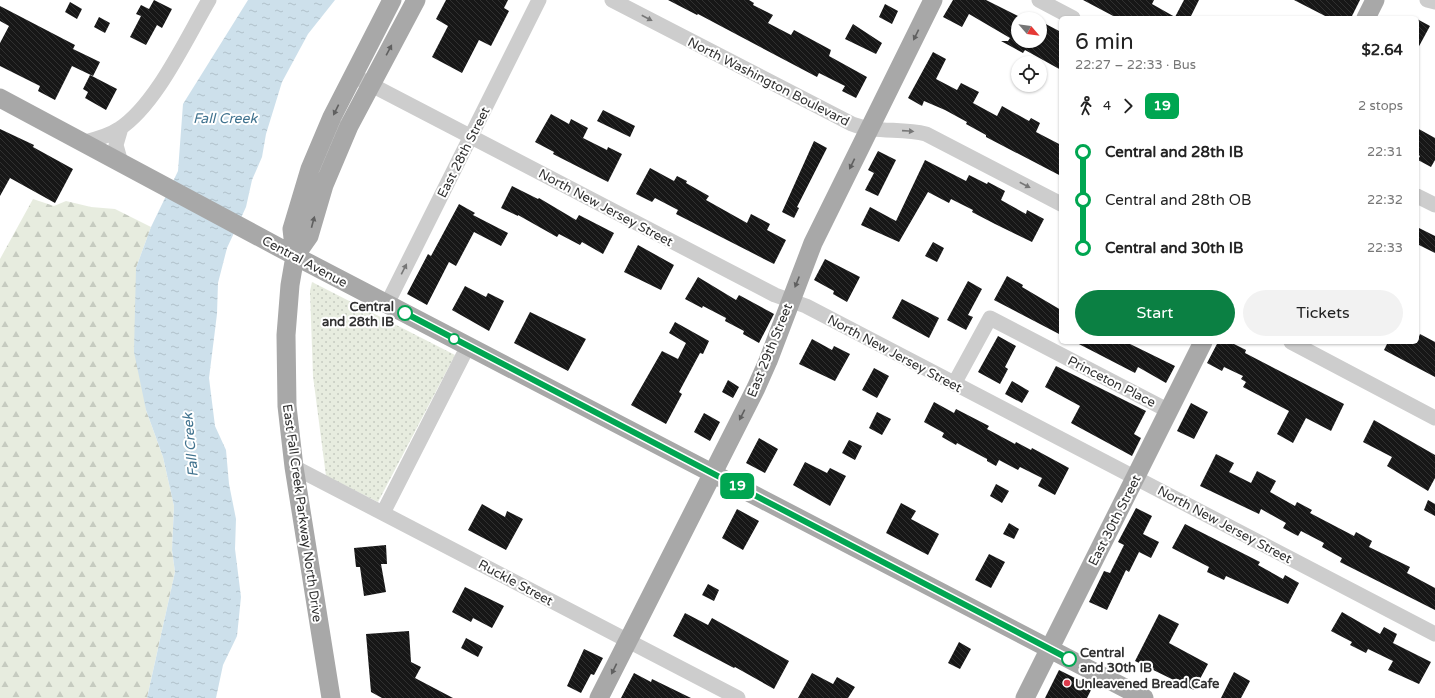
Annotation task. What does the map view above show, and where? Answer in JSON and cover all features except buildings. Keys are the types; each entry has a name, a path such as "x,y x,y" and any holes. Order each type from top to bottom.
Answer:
{"main road":[{"name":"East Fall Creek Parkway North Drive","path":"331,698 294,467 287,406 285,368 287,314 295,256 292,229 306,183 332,117 352,75 392,0"},
{"name":"East Fall Creek Parkway North Drive","path":"295,256 309,236 330,167 349,126 416,0"},
{"name":"East 29th Street","path":"599,698 768,361 813,243 933,0"},
{"path":"1367,16 1375,0"},
{"name":"Central Avenue","path":"0,98 85,142 124,165 295,256 1144,698"},
{"name":"East 30th Street","path":"1025,698 1136,478 1201,344"}],"street":[{"path":"85,142 105,136 121,128 155,94 209,0"},
{"name":"East 28th Street","path":"387,304 539,0"},
{"name":"North Washington Boulevard","path":"612,0 848,123 869,129 912,131 931,136 1059,203"},
{"path":"1039,0 1069,16"},
{"path":"1427,0 1435,2"},
{"name":"North New Jersey Street","path":"352,75 775,295 806,306 1435,634"},
{"path":"121,128 116,145 124,165"},
{"path":"1419,197 1435,205"},
{"name":"Princeton Place","path":"954,384 990,318 1169,410"},
{"path":"1295,344 1435,418"},
{"path":"383,513 468,346"},
{"name":"Ruckle Street","path":"294,467 738,698"}],"green space":[{"path":"33,199 54,206 66,201 91,207 115,209 151,227 136,268 146,410 163,457 174,506 172,550 175,572 147,698 0,698 0,259"},
{"path":"312,282 455,355 378,502 326,476 313,376 310,291"}],"water":[{"name":"Fall Creek","path":"248,0 335,0 308,34 282,82 266,134 262,157 252,180 246,207 227,248 218,283 217,314 209,378 215,426 226,450 229,484 236,519 235,549 241,597 237,636 223,665 216,698 147,698 175,572 172,550 174,506 163,457 146,410 134,352 136,268 151,227 178,171 183,104"}],"bus line":[{"name":"19","path":"405,313 1069,659"}],"place":[{"name":"Central and 28th IB","path":"405,313"},
{"name":"Central and 30th IB","path":"1069,659"},
{"name":"Unleavened Bread Cafe","path":"1067,683"}]}
